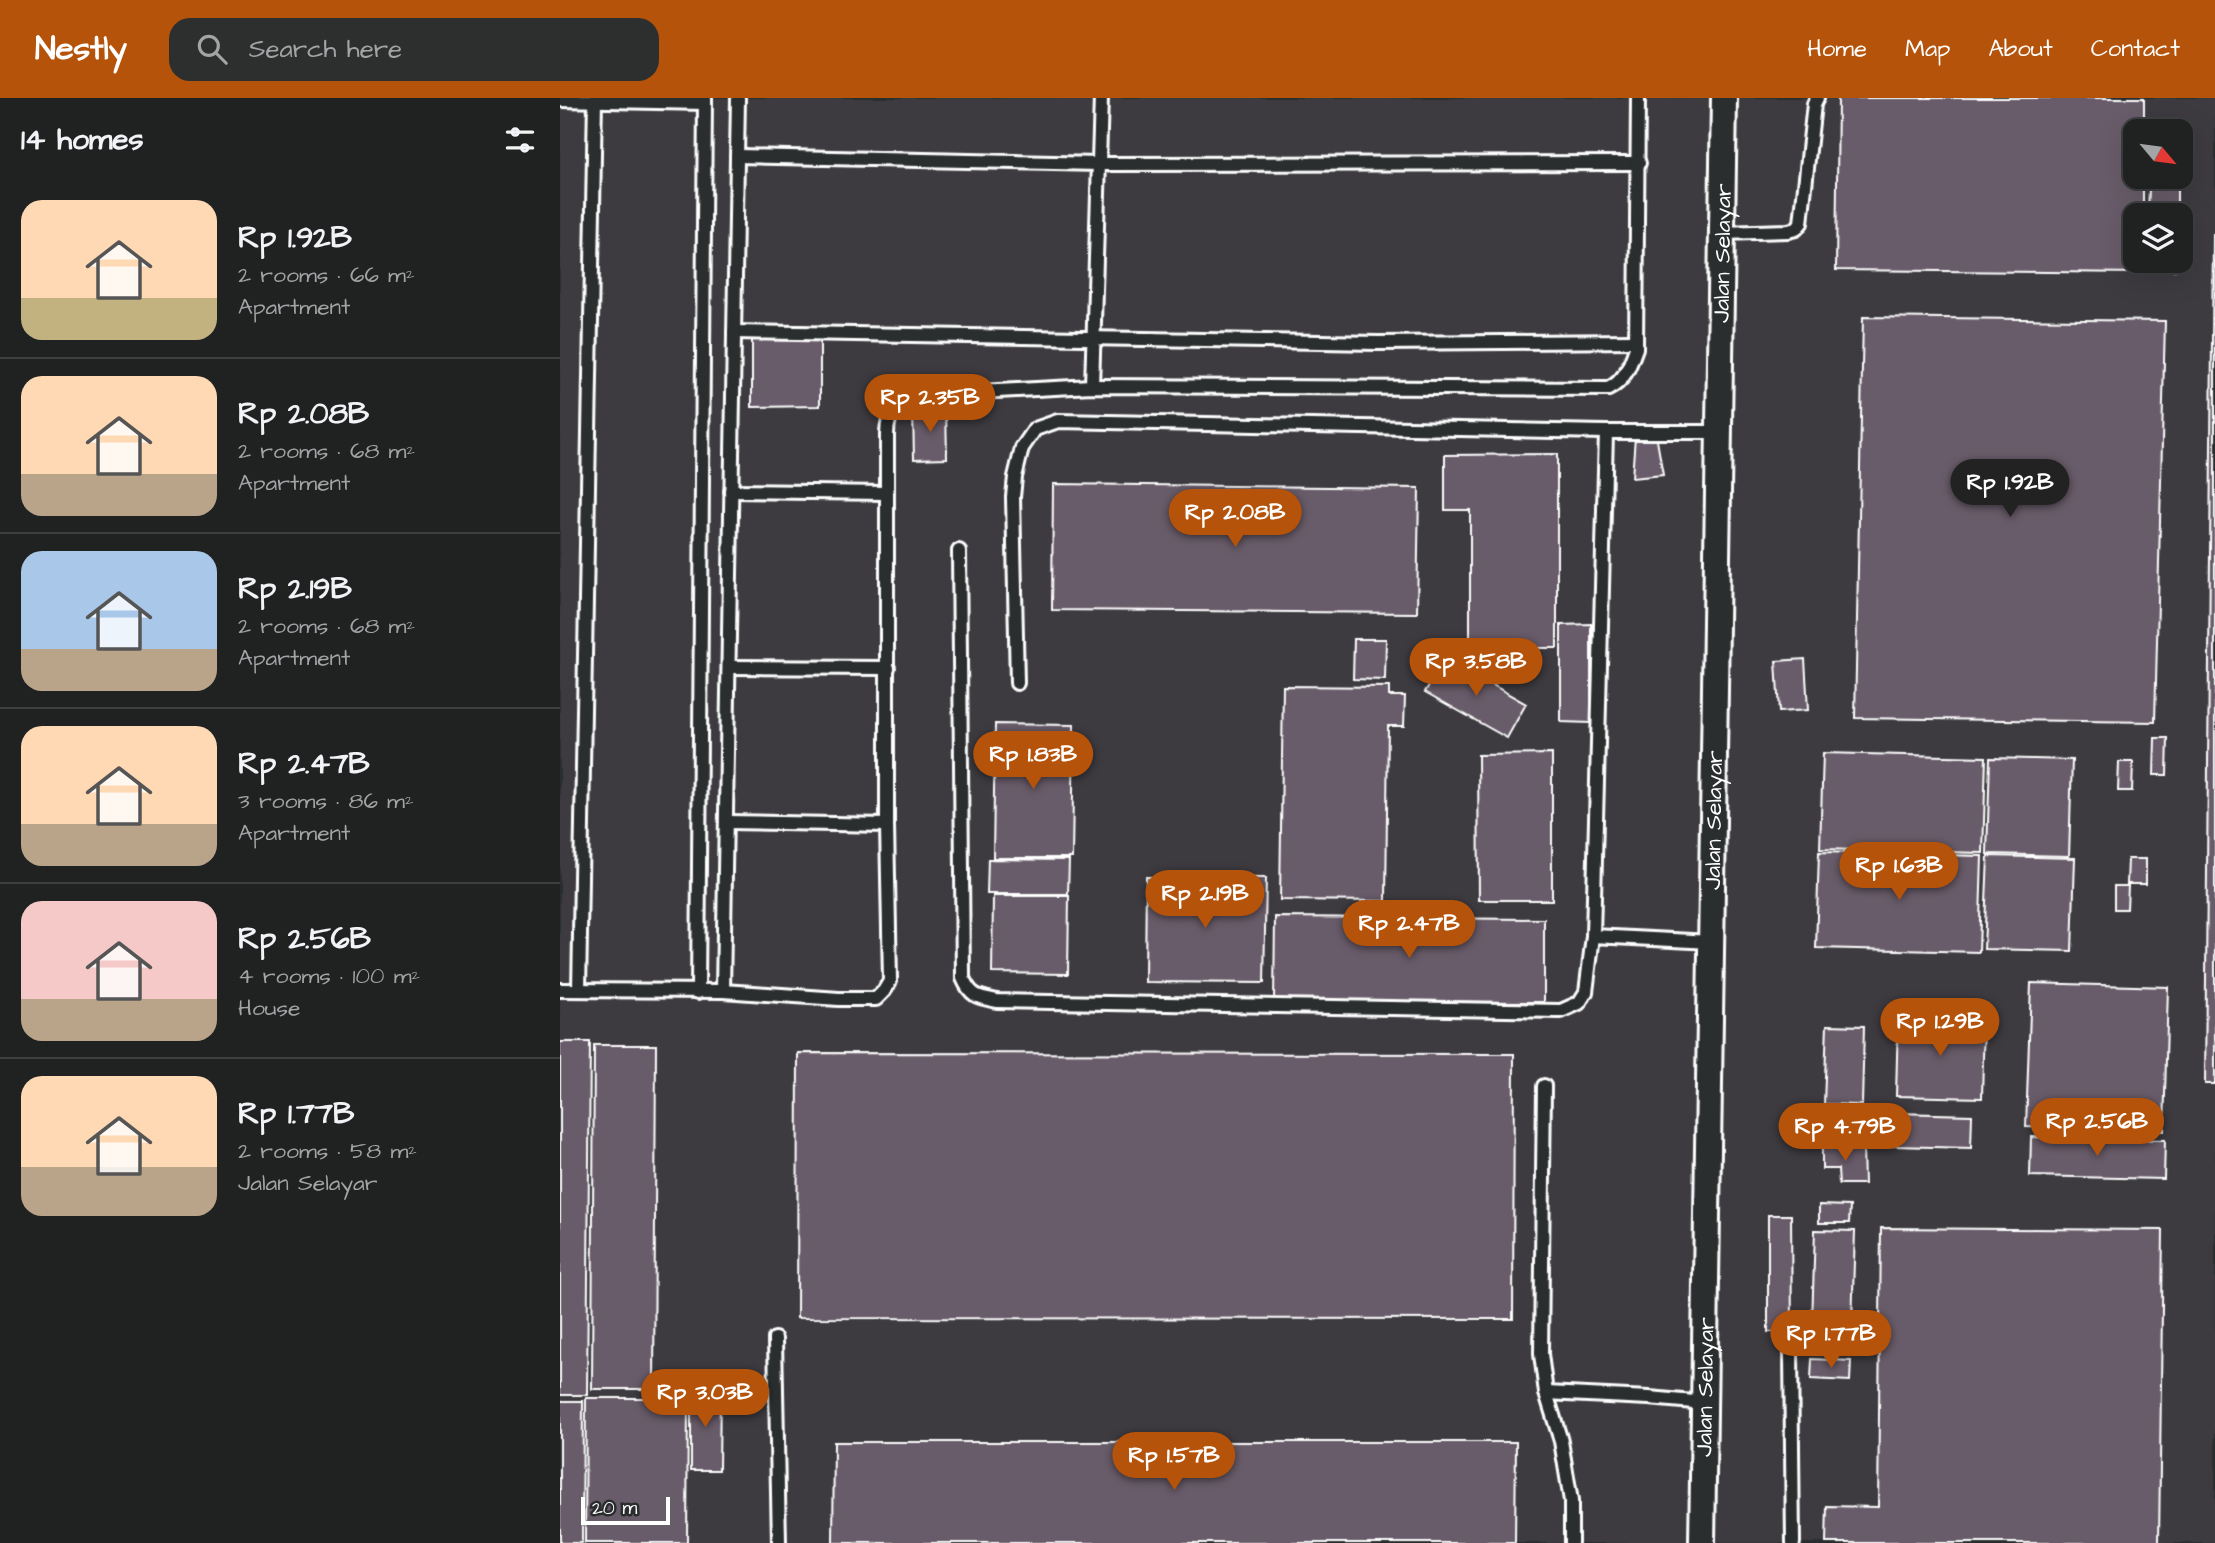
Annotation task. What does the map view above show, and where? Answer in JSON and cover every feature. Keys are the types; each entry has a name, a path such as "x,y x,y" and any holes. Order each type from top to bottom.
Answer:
{"street":[{"name":"Jalan Selayar","path":"1702,1543 1724,98"}],"lane":[{"path":"723,991 738,98"},
{"path":"1092,386 1101,98"},
{"path":"560,989 723,991 876,999 890,981 887,825 887,420 899,404 923,395 1092,386 1608,389 1617,385 1629,368 1636,348 1639,98"},
{"path":"1722,233 1788,231 1796,229 1801,223 1816,98"},
{"path":"579,990 595,99"},
{"path":"560,100 705,100 698,992"},
{"path":"737,156 1100,164 1639,163"},
{"path":"734,332 1378,342 1636,341"},
{"path":"1017,683 1013,497 1022,448 1035,429 1058,421 1719,432"},
{"path":"960,551 963,978 968,990 977,997 1011,1002 1561,1011 1578,1003 1586,992 1593,936 1606,432"},
{"path":"731,491 887,493"},
{"path":"729,667 888,668"},
{"path":"727,822 887,825"},
{"path":"1593,936 1712,942"},
{"path":"1544,1086 1541,1354 1546,1393 1561,1441 1572,1501 1571,1543"},
{"path":"775,1339 779,1543"},
{"path":"1791,1351 1793,1543"},
{"path":"1546,1393 1705,1403"}],"shaded area":[{"path":"560,98 2215,98 2215,1543 560,1543"}],"building":[{"path":"1838,98 2144,98 2144,119 2123,119 2123,189 2143,189 2143,203 2123,203 2123,273 1836,270"},
{"path":"2149,189 2177,189 2177,203 2148,203"},
{"path":"2213,234 2215,1084 2205,1084"},
{"path":"1863,317 2165,321 2155,722 1855,718"},
{"path":"820,337 820,406 752,407 752,338"},
{"path":"946,408 947,458 914,459 913,409"},
{"path":"1635,436 1657,440 1663,475 1632,478"},
{"path":"1557,454 1557,648 1470,648 1470,510 1445,510 1445,455"},
{"path":"1053,484 1419,488 1417,613 1052,610"},
{"path":"1591,624 1591,723 1561,722 1561,625"},
{"path":"1354,639 1386,639 1385,680 1353,679"},
{"path":"1445,658 1526,704 1507,738 1425,692"},
{"path":"1805,659 1808,710 1779,712 1776,661"},
{"path":"1283,686 1389,687 1389,696 1405,696 1404,726 1388,726 1386,901 1280,900"},
{"path":"995,724 1074,725 1072,858 993,858"},
{"path":"2155,738 2168,738 2167,775 2154,775"},
{"path":"1823,753 1986,757 1983,853 1820,849"},
{"path":"1552,754 1552,900 1479,900 1478,755"},
{"path":"1990,758 2072,760 2069,856 1987,854"},
{"path":"2119,762 2133,762 2132,791 2118,791"},
{"path":"1819,852 1982,856 1979,952 1816,948"},
{"path":"1988,856 2075,858 2072,951 1984,949"},
{"path":"988,859 1069,860 1068,894 987,894"},
{"path":"2128,859 2146,859 2146,884 2127,884"},
{"path":"1146,877 1266,878 1264,983 1145,982"},
{"path":"2114,886 2128,886 2127,909 2114,909"},
{"path":"993,896 1069,896 1068,974 992,973"},
{"path":"1275,917 1544,919 1544,1002 1274,1001"},
{"path":"2031,983 2168,987 2164,1131 2026,1127"},
{"path":"1898,1018 1984,1021 1982,1098 1896,1096"},
{"path":"1827,1025 1864,1026 1862,1105 1824,1104"},
{"path":"560,1042 590,1042 587,1395 560,1395"},
{"path":"594,1045 656,1045 654,1389 592,1389"},
{"path":"798,1053 1514,1054 1513,1319 797,1318"},
{"path":"1817,1111 1972,1115 1971,1148 1816,1144"},
{"path":"2031,1137 2165,1140 2164,1179 2030,1176"},
{"path":"1863,1146 1864,1184 1839,1184 1838,1169 1822,1169 1822,1147"},
{"path":"1819,1205 1850,1206 1849,1223 1819,1223"},
{"path":"1768,1215 1791,1215 1792,1331 1768,1332"},
{"path":"1881,1228 2163,1230 2159,1543 1826,1543 1827,1506 1878,1507"},
{"path":"1815,1230 1855,1231 1851,1355 1811,1354"},
{"path":"1812,1359 1851,1361 1850,1381 1811,1379"},
{"path":"691,1388 720,1389 719,1470 691,1470"},
{"path":"586,1398 688,1398 687,1543 585,1543"},
{"path":"560,1401 583,1401 582,1543 560,1543"},
{"path":"834,1442 1516,1442 1515,1543 833,1543"}]}
